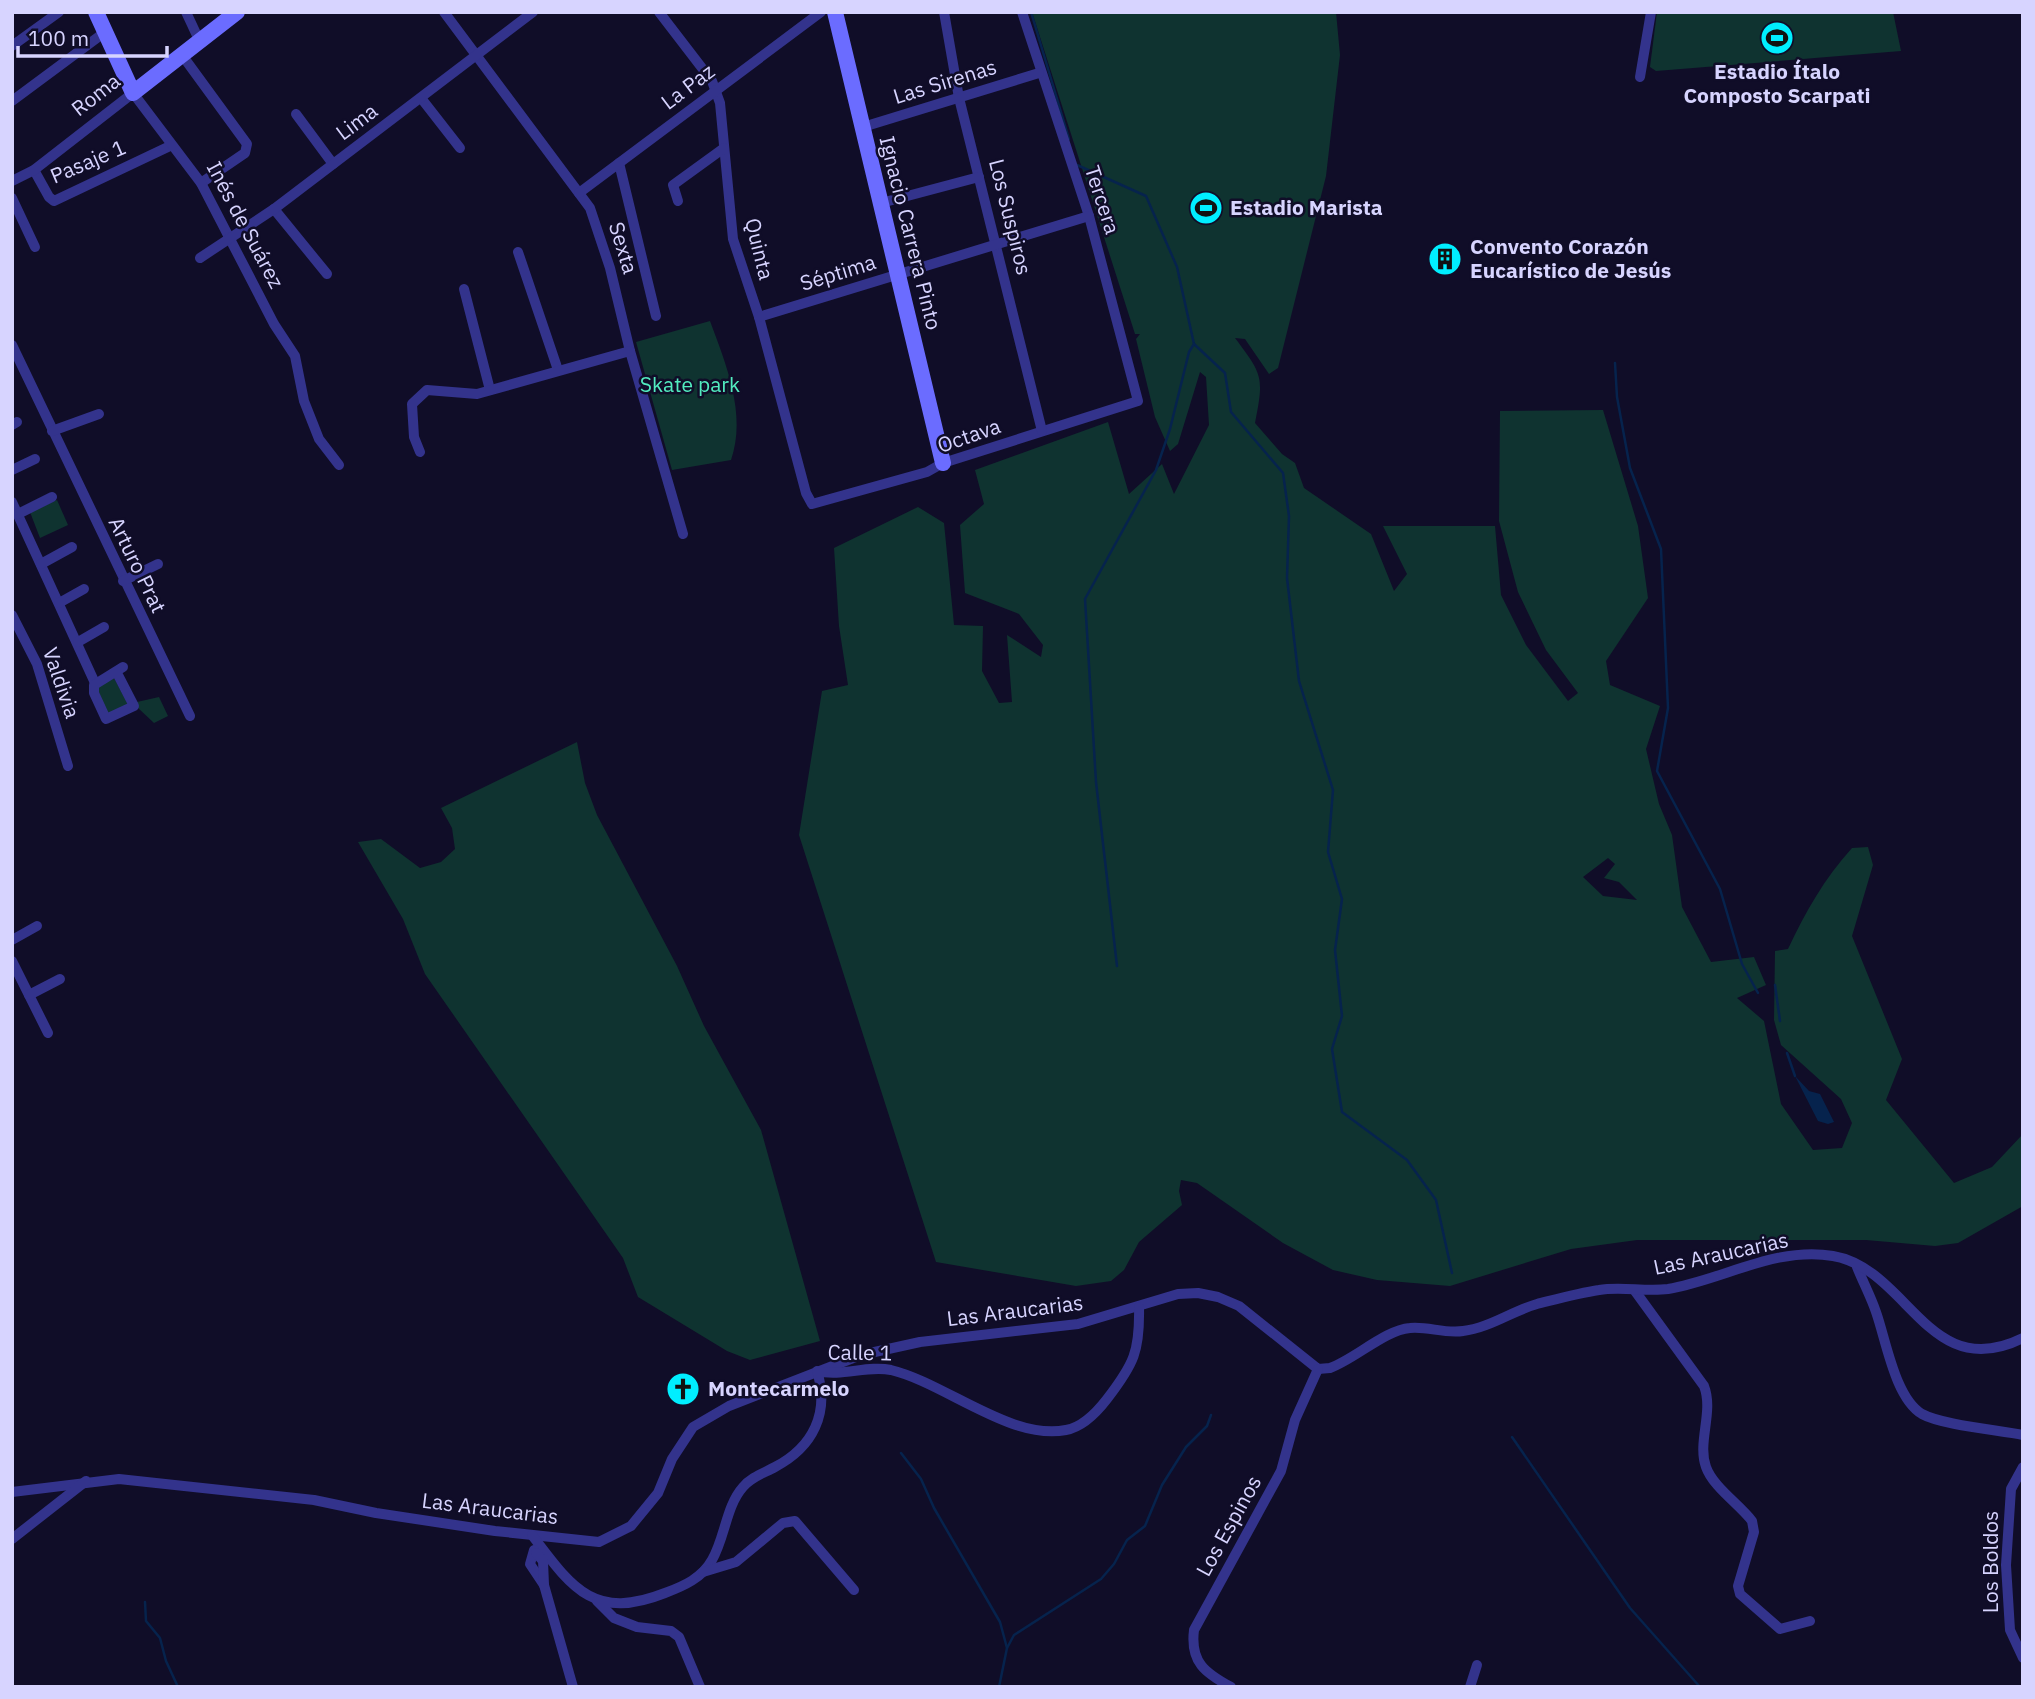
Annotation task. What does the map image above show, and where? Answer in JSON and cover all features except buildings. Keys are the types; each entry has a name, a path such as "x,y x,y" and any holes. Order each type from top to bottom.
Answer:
{"street":[{"path":"12,46 59,12"},
{"name":"Inés de Suárez","path":"96,12 133,93 170,146 193,169 295,356 303,401 319,439 339,465"},
{"path":"186,12 200,42"},
{"name":"Roma","path":"12,181 34,170 237,12"},
{"name":"Sexta","path":"444,12 590,208 610,268 630,351 683,534"},
{"name":"Lima","path":"200,258 230,241 274,209 533,12"},
{"name":"Quinta","path":"659,12 716,91 733,239 744,279 759,317 806,493 812,504"},
{"name":"La Paz","path":"579,193 821,12"},
{"name":"Ignacio Carrera Pinto","path":"835,12 943,463"},
{"name":"Los Suspiros","path":"944,12 959,98 1042,431"},
{"name":"Tercera","path":"1022,12 1039,73 1089,216 1138,401"},
{"path":"1640,77 1651,12"},
{"path":"12,102 105,32"},
{"path":"182,55 247,144 245,153 201,183"},
{"name":"Las Sirenas","path":"863,127 1039,73"},
{"path":"421,97 460,148"},
{"path":"296,114 333,164"},
{"name":"Pasaje 1","path":"34,170 54,201 170,146"},
{"path":"678,201 673,184 724,148"},
{"path":"619,163 656,316"},
{"path":"881,203 979,177"},
{"path":"12,198 35,247"},
{"path":"274,209 327,274"},
{"name":"Séptima","path":"759,317 1089,216"},
{"path":"518,252 558,370"},
{"path":"464,289 490,390"},
{"name":"Arturo Prat","path":"12,345 190,716"},
{"path":"420,453 411,416 412,404 432,389 464,394 490,390 630,351"},
{"name":"Octava","path":"812,504 927,472 943,463 1138,401"},
{"path":"52,431 99,414"},
{"path":"12,470 35,459"},
{"path":"18,514 52,497"},
{"path":"12,502 78,642 95,683 93,691 102,715 106,719 112,719 134,706 120,670 95,683"},
{"path":"41,564 72,547"},
{"path":"123,581 158,564"},
{"path":"59,603 84,589"},
{"name":"Valdivia","path":"12,615 37,664 68,766"},
{"path":"78,642 104,627"},
{"path":"12,940 37,926"},
{"path":"12,961 48,1033"},
{"path":"29,995 60,979"},
{"name":"Las Araucarias","path":"12,1492 119,1479 314,1500 376,1513 587,1543 612,1538 631,1526 658,1493 672,1459 693,1427 729,1406 861,1355 920,1342 1078,1324 1178,1294 1198,1293 1218,1297 1239,1306 1318,1368 1343,1364 1393,1334 1409,1328 1466,1331 1537,1304 1601,1290 1669,1289 1757,1262 1834,1256 1856,1265 1887,1287 1932,1332 1955,1345 1990,1347 2009,1344 2023,1338"},
{"path":"1856,1265 1876,1311 1893,1365 1912,1406 1924,1415 2023,1434"},
{"path":"1635,1291 1704,1386 1709,1401 1704,1458 1706,1470 1752,1521 1754,1532 1738,1586 1740,1594 1780,1629 1810,1621"},
{"name":"Calle 1","path":"817,1371 833,1375 888,1369 929,1383 1009,1422 1066,1430 1082,1424 1102,1406 1132,1366 1140,1338 1139,1307"},
{"name":"Los Espinos","path":"1231,1687 1200,1667 1192,1646 1194,1630 1281,1471 1295,1420 1318,1368"},
{"name":"Calle 1","path":"703,1573 712,1560 742,1487 796,1454 817,1425 823,1410 823,1390 817,1371"},
{"name":"Los Boldos","path":"2023,1467 2011,1489 2006,1565 2010,1630 2023,1658"},
{"path":"12,1539 86,1481"},
{"path":"597,1601 637,1602 686,1584 703,1573 736,1562 783,1523 795,1521 853,1590"},
{"path":"529,1535 534,1550 543,1560 544,1585 573,1687"},
{"path":"529,1535 577,1591 597,1601 614,1618 638,1627 671,1631 679,1637 700,1687"},
{"path":"1470,1687 1477,1665"}],"green space":[{"path":"1032,12 1336,12 1340,55 1326,176 1278,368 1269,374 1245,339 1235,338 1259,377 1260,396 1255,423 1282,454 1295,463 1304,488 1371,534 1394,591 1407,574 1383,526 1495,526 1501,595 1526,645 1568,701 1578,693 1546,650 1518,592 1499,521 1500,411 1603,410 1638,526 1648,598 1606,661 1610,685 1660,706 1646,749 1659,804 1672,835 1682,907 1711,962 1754,957 1766,985 1737,998 1764,1021 1781,1104 1813,1150 1842,1148 1852,1123 1841,1099 1781,1045 1774,1020 1775,951 1788,949 1816,896 1852,848 1868,847 1873,865 1852,936 1902,1059 1886,1100 1954,1183 1992,1167 2023,1134 2023,1206 1958,1243 1935,1246 1866,1240 1637,1240 1571,1249 1450,1286 1377,1280 1333,1270 1283,1243 1197,1183 1181,1180 1179,1191 1182,1205 1139,1242 1124,1270 1111,1281 1076,1286 936,1262 799,835 822,691 848,685 839,626 834,548 918,507 944,523 954,625 983,626 982,671 999,703 1012,702 1007,635 1041,657 1043,645 1019,614 965,593 960,525 984,504 975,470 1108,422 1129,494 1162,464 1174,494 1209,425 1206,377 1200,372 1178,444 1170,451 1155,417 1136,339 1140,334 1135,334","holes":["1608,858 1615,864 1604,878 1619,882 1637,900 1603,896 1583,877"]},
{"name":"Estadio Ítalo Composto Scarpati","path":"1657,12 1893,12 1901,51 1656,71 1650,67"},
{"name":"Skate park","path":"710,321 728,372 736,408 737,425 731,460 672,470 636,342"},
{"path":"57,500 68,525 40,538 30,512"},
{"path":"114,678 129,706 107,716 97,687"},
{"path":"159,697 168,716 154,723 137,707 137,702"},
{"path":"577,742 585,783 597,815 677,966 704,1026 761,1130 820,1341 750,1360 727,1351 638,1297 623,1258 425,974 403,919 358,842 381,839 420,868 441,862 455,849 452,828 441,808"}],"water":[{"path":"1795,1076 1809,1091 1820,1094 1834,1122 1828,1124 1818,1121"}],"waterway":[{"path":"1031,12 1069,139"},
{"path":"1077,165 1146,196 1177,267 1194,344 1225,373 1231,412 1283,473 1289,516 1287,578 1299,681 1333,790 1328,852 1342,899 1335,950 1342,1016 1332,1049 1342,1112 1407,1160 1436,1200 1452,1273"},
{"path":"1117,966 1096,782 1085,599 1156,470 1170,429 1189,352 1194,344"},
{"path":"1615,363 1617,397 1630,468 1661,549 1668,708 1657,771 1720,889 1742,964 1758,993"},
{"path":"1775,985 1780,1021"},
{"path":"1787,1053 1795,1076"},
{"path":"1007,1648 1014,1635 1101,1579 1114,1564 1127,1540 1145,1526 1162,1485 1186,1447 1207,1426 1211,1415"},
{"path":"1512,1437 1630,1608 1700,1687"},
{"path":"901,1453 921,1479 934,1508 1000,1622 1007,1648 999,1687"},
{"path":"145,1602 146,1621 160,1638 166,1661 178,1687"}],"place":[{"name":"Estadio Ítalo Composto Scarpati","path":"1777,38"},
{"name":"Estadio Marista","path":"1206,208"},
{"name":"Convento Corazón Eucarístico de Jesús","path":"1445,259"},
{"name":"Montecarmelo","path":"683,1389"}]}
